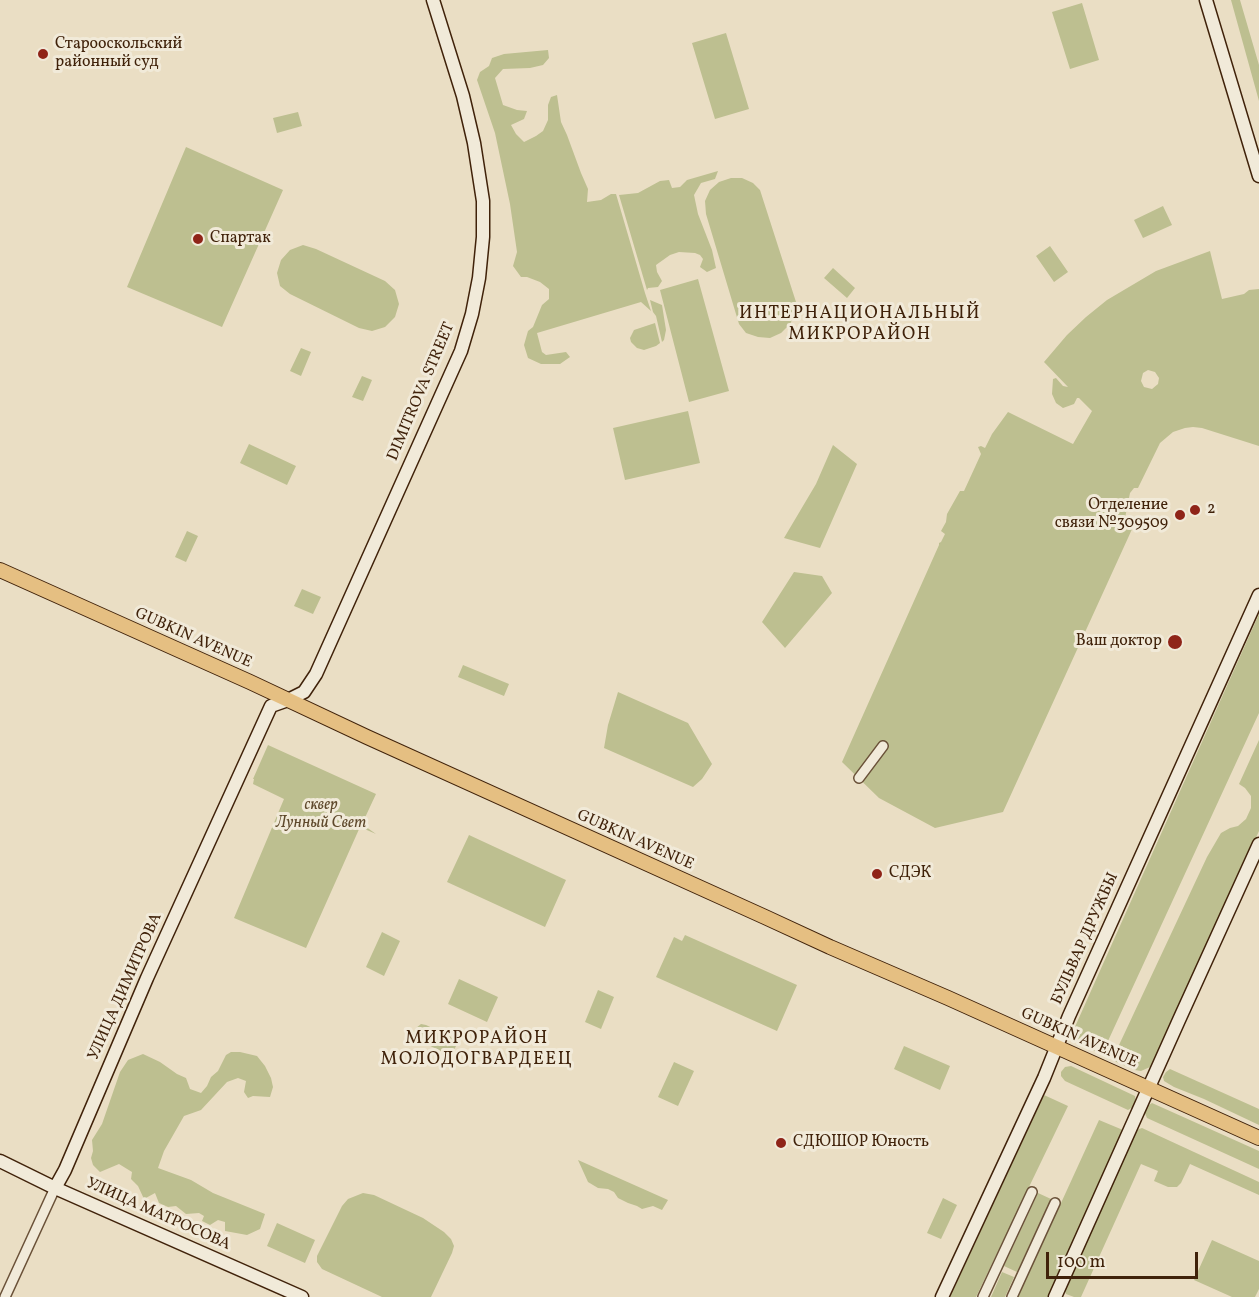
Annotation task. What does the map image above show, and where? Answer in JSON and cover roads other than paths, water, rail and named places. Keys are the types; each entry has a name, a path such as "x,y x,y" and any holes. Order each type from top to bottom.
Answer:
{"main road":[{"name":"DIMITROVA STREET","path":"288,700 304,692 321,663 461,351 472,314 479,278 483,237 481,182 462,96 433,0"},
{"path":"1206,0 1259,176"},
{"name":"GUBKIN AVENUE","path":"0,570 830,947 1259,1138"},
{"name":"БУЛЬВАР ДРУЖБЫ","path":"942,1297 1044,1078 1069,1016 1259,595"},
{"name":"УЛИЦА ДИМИТРОВА","path":"56,1188 147,978 272,706 288,700"},
{"path":"1055,1297 1259,844"},
{"name":"УЛИЦА МАТРОСОВА","path":"0,1161 302,1297"}],"street":[{"path":"859,778 883,746"},
{"name":"УЛИЦА ДИМИТРОВА","path":"5,1297 56,1188"},
{"path":"983,1297 1032,1192"},
{"path":"1012,1297 1056,1203"}],"place":[{"name":"Старооскольский районный суд","path":"43,54"},
{"name":"Спартак","path":"198,239"},
{"name":"2","path":"1195,510"},
{"name":"Отделение связи №309509","path":"1180,515"},
{"name":"Ваш доктор","path":"1175,642"},
{"name":"СДЭК","path":"877,874"},
{"name":"СДЮШОР Юность","path":"781,1143"}],"district":[{"name":"ИНТЕРНАЦИОНАЛЬНЫЙ МИКРОРАЙОН","path":"860,325"},
{"name":"МИКРОРАЙОН МОЛОДОГВАРДЕЕЦ","path":"477,1050"}],"park label":[{"name":"сквер Лунный Свет","path":"321,815"}]}
